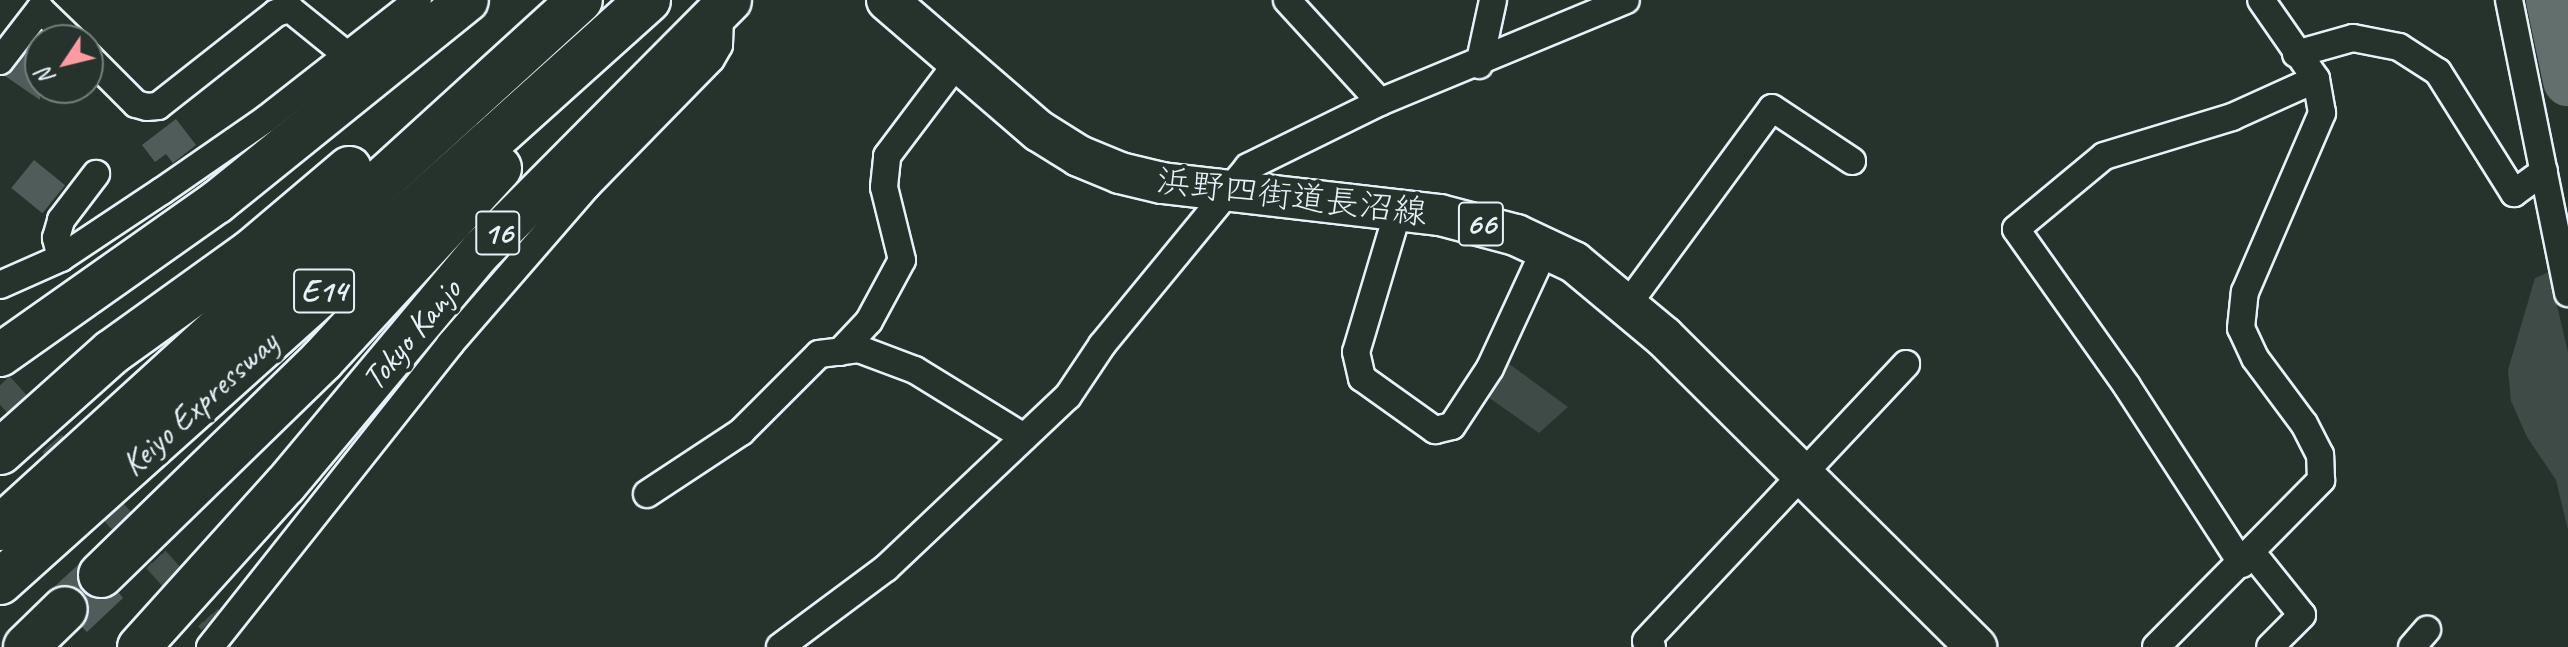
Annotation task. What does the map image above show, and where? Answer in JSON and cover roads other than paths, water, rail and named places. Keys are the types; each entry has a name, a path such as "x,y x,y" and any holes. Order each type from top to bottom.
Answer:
{"highway":[{"path":"0,355 217,202 467,0"},
{"path":"0,452 112,352 250,253 548,0"},
{"name":"Keiyo Expressway","path":"0,528 580,0"},
{"path":"101,575 322,360 602,63 644,4"},
{"name":"Keiyo Expressway","path":"0,582 644,4"},
{"name":"Tokyo Kanjo","path":"139,647 286,484 482,250 725,5"},
{"path":"173,647 261,538 286,484"},
{"path":"26,647 65,609"}],"main road":[{"name":"浜野四街道長沼線","path":"887,0 1039,131 1079,156 1162,183 1399,208 1480,224 1574,262 1628,304 1798,476 1976,647"}],"street":[{"path":"0,285 61,258 266,119 418,0"},
{"path":"1287,0 1380,102"},
{"path":"1479,65 1493,0"},
{"path":"780,647 886,568 1068,396 1102,345 1248,167 1380,102 1479,65 1626,0"},
{"path":"2156,647 2247,559 2321,480 2320,455 2304,424 2255,358 2241,328 2245,292 2322,113 2316,79 2261,0"},
{"path":"2509,0 2568,293"},
{"path":"219,637 460,333 587,186 711,59 719,45 725,5"},
{"path":"28,24 40,9 55,24"},
{"path":"104,72 136,104 158,106 276,13 290,9 348,56"},
{"path":"0,61 24,30"},
{"path":"2296,54 2353,38 2399,47 2438,72 2514,193 2544,171"},
{"path":"840,352 869,321 902,260 884,187 887,156 957,63"},
{"path":"2270,647 2302,615 2247,559 2016,229 2104,156 2232,117 2316,79"},
{"path":"1628,304 1772,108 1852,161"},
{"path":"61,258 56,238 61,220 96,174"},
{"path":"1399,208 1356,352 1362,378 1435,430 1452,426 1490,368 1545,249"},
{"path":"647,494 741,432 819,354 859,349 915,370 1024,437"},
{"path":"1652,647 1646,641 1906,364"}],"waterway":[{"path":"2551,0 2568,81"}],"tunnel":[{"path":"0,385 211,621"}]}
